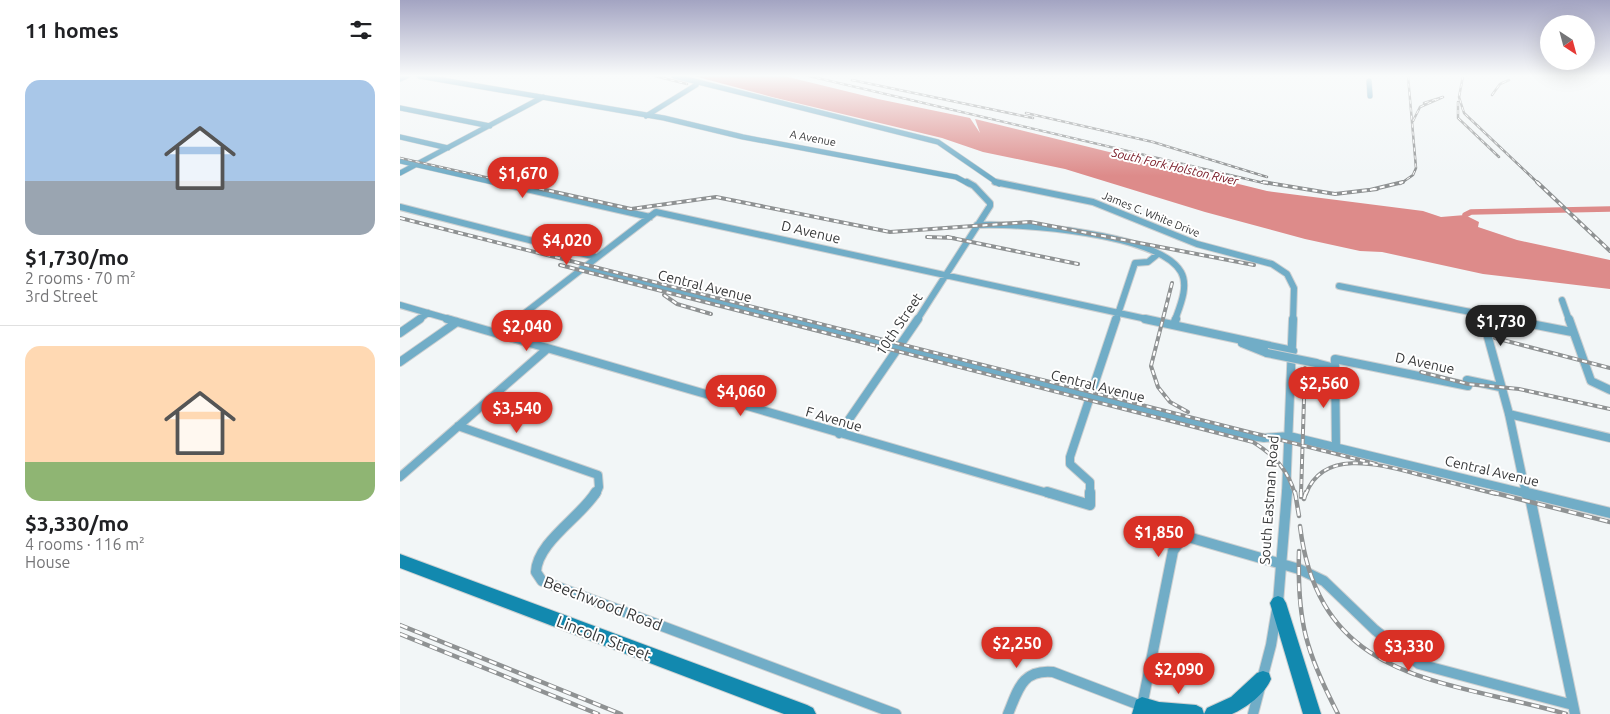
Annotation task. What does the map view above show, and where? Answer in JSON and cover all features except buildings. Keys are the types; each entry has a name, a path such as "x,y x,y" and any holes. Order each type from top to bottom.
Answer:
{"main road":[{"name":"Lincoln Street","path":"400,561 807,714"},
{"path":"1278,603 1312,714"},
{"path":"1212,714 1237,703 1263,679"},
{"path":"1152,711 1196,714"}],"street":[{"path":"407,109 490,126"},
{"path":"400,173 522,109"},
{"name":"A Avenue","path":"608,109 688,122 743,137 963,178 982,194 992,207 977,226"},
{"path":"646,116 657,109"},
{"name":"James C. White Drive","path":"802,109 881,130 938,142 1000,184 1092,202 1119,211 1173,236 1212,249 1262,260 1280,268"},
{"path":"400,137 448,148"},
{"name":"D Avenue","path":"400,160 650,217 656,212 1293,351"},
{"path":"400,207 596,257"},
{"path":"498,334 650,217"},
{"path":"977,226 1034,225 1107,238 1158,254 1176,264 1181,271 1183,279 1184,290 1174,324"},
{"name":"10th Street","path":"839,434 947,275 977,226"},
{"path":"1091,398 1135,263 1148,262 1158,254"},
{"name":"Central Avenue","path":"582,268 1254,438 1289,436 1336,449 1610,512"},
{"name":"South Eastman Road","path":"1253,714 1263,679 1278,603 1288,473 1294,288 1292,280 1280,268"},
{"path":"1339,286 1572,332"},
{"path":"1562,300 1591,381 1595,385 1610,390"},
{"name":"F Avenue","path":"400,305 839,434 1090,505 1090,482 1070,464 1091,398"},
{"path":"400,333 428,313"},
{"path":"1008,714 1020,682 1041,671 1057,674 1152,711 1173,550 1181,540 1188,537 1280,563 1324,581 1375,630 1420,664 1574,709 1531,502 1525,492 1509,414 1480,313"},
{"path":"400,362 457,322"},
{"name":"D Avenue","path":"1219,334 1267,353 1335,368 1335,359 1468,386 1467,380 1500,387"},
{"path":"400,477 547,349"},
{"path":"1335,368 1336,449"},
{"path":"1509,414 1610,438"},
{"name":"Beechwood Road","path":"458,426 598,475 599,487 595,494 543,552 536,569 538,577 542,581 896,714"}],"shaded area":[{"path":"823,109 928,109 970,118 980,133 975,119 1267,191 1423,211 1441,217 1465,215 1479,222 1478,227 1517,240 1610,260 1610,289 1483,274 1382,252 1360,251 1305,239 1205,212 1065,169 983,152 942,138"}],"waterway":[{"path":"1465,215 1471,212 1610,209"}],"railway":[{"path":"951,109 1268,184"},
{"path":"992,109 1033,118"},
{"path":"1403,182 1413,175 1416,168 1411,109"},
{"path":"1413,121 1419,109"},
{"path":"1458,109 1458,118 1499,157"},
{"path":"1463,109 1464,113 1539,184"},
{"path":"1026,113 1153,142 1267,177"},
{"path":"400,158 516,184"},
{"path":"510,182 631,209 716,197 890,232 1030,222 1254,265"},
{"path":"1263,182 1335,194 1371,190"},
{"path":"1371,190 1403,182"},
{"path":"1537,182 1610,251"},
{"path":"1371,190 1377,189"},
{"path":"400,218 1303,445"},
{"path":"927,237 951,238"},
{"path":"947,237 951,238"},
{"path":"951,238 1078,264"},
{"path":"560,265 1253,442 1274,458 1284,470 1295,494"},
{"path":"1172,283 1151,366 1158,387 1170,402 1188,412"},
{"path":"664,295 677,304 711,314"},
{"path":"1495,338 1610,368"},
{"path":"1303,445 1305,368"},
{"path":"1421,372 1468,384 1519,389 1610,409"},
{"path":"1301,494 1303,445"},
{"path":"1303,445 1376,464"},
{"path":"1306,494 1315,479 1327,469 1342,464 1358,463 1393,468 1496,494"},
{"path":"1295,492 1299,516"},
{"path":"1304,499 1306,492"},
{"path":"1491,492 1610,522"},
{"path":"1300,526 1312,578 1333,617 1361,646 1395,666 1434,681 1566,714"},
{"path":"1299,551 1300,598 1306,636 1318,672 1338,714"},
{"path":"400,625 621,714"},
{"path":"400,634 598,714"}],"water label":[{"name":"South Fork Holston River","path":"1175,167"}]}
